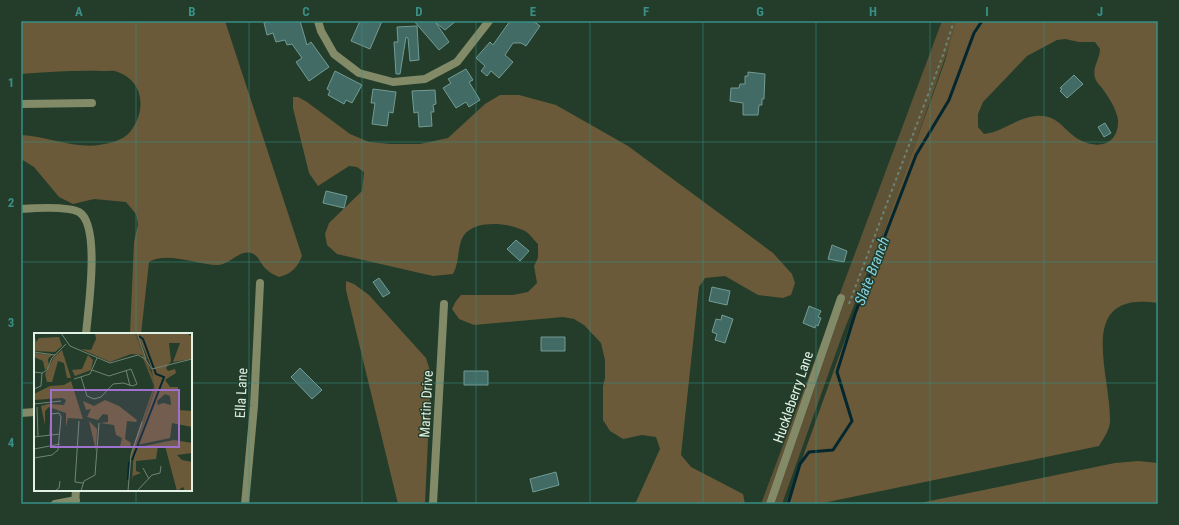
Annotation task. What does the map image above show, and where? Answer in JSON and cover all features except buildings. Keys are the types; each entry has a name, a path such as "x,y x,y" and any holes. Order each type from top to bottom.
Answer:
{"street":[{"path":"318,21 321,31 334,54 359,73 393,82 425,79 457,62 489,21"},
{"path":"21,104 92,103"},
{"path":"21,209 68,209 79,212 86,220 93,250 86,333"},
{"name":"Ella Lane","path":"245,504 254,406 260,283"},
{"name":"Huckleberry Lane","path":"770,504 841,298"},
{"name":"Martin Drive","path":"433,504 444,304"},
{"path":"21,413 34,412"},
{"path":"55,504 75,502 76,491"}],"path":[{"path":"847,309 943,55 954,21"}],"shaded area":[{"path":"21,21 225,21 302,256 296,267 287,274 279,277 267,270 258,258 251,253 238,255 226,263 217,265 173,258 156,259 149,262 141,333 130,333 134,242 138,224 136,214 126,202 94,199 73,204 59,197 34,167 21,159 21,135 90,146 120,140 130,132 139,116 140,98 138,90 134,83 127,77 115,71 72,71 21,74"},
{"path":"942,21 958,21 891,213 843,333 782,504 761,504"},
{"path":"956,21 1158,21 1158,303 1132,302 1115,309 1106,322 1103,340 1103,360 1109,402 1110,424 1108,431 1099,446 818,504 786,504 945,61","holes":["1065,39 1079,42 1095,42 1100,49 1095,67 1095,78 1112,103 1118,120 1115,135 1111,140 1101,144 1087,143 1074,137 1061,124 1044,116 1029,117 991,133 984,134 978,127 978,114 983,102 1027,56 1057,40"]},
{"path":"500,95 519,95 556,105 628,146 773,253 792,274 795,283 791,295 783,298 758,295 725,276 705,278 699,287 681,455 691,467 743,494 745,504 635,504 660,449 656,437 642,435 623,439 610,431 603,420 605,360 601,343 584,325 574,319 563,317 474,325 459,319 452,309 461,295 513,295 528,292 537,283 534,266 538,258 538,244 525,231 511,226 493,224 476,226 469,230 462,239 457,264 453,274 433,276 337,254 327,245 325,234 329,223 362,191 364,172 357,167 349,166 318,186 309,173 293,108 293,97 298,97 307,102 350,134 369,142 420,144 448,138 485,104"},
{"path":"346,281 354,284 369,295 426,358 431,374 425,504 398,504 346,290"},
{"path":"1138,461 1158,463 1158,504 915,504 1115,463"}],"waterway":[{"name":"Slate Branch","path":"788,504 800,464 809,452 833,450 852,421 837,372 855,314 916,155 949,100 974,33 982,21"}]}
